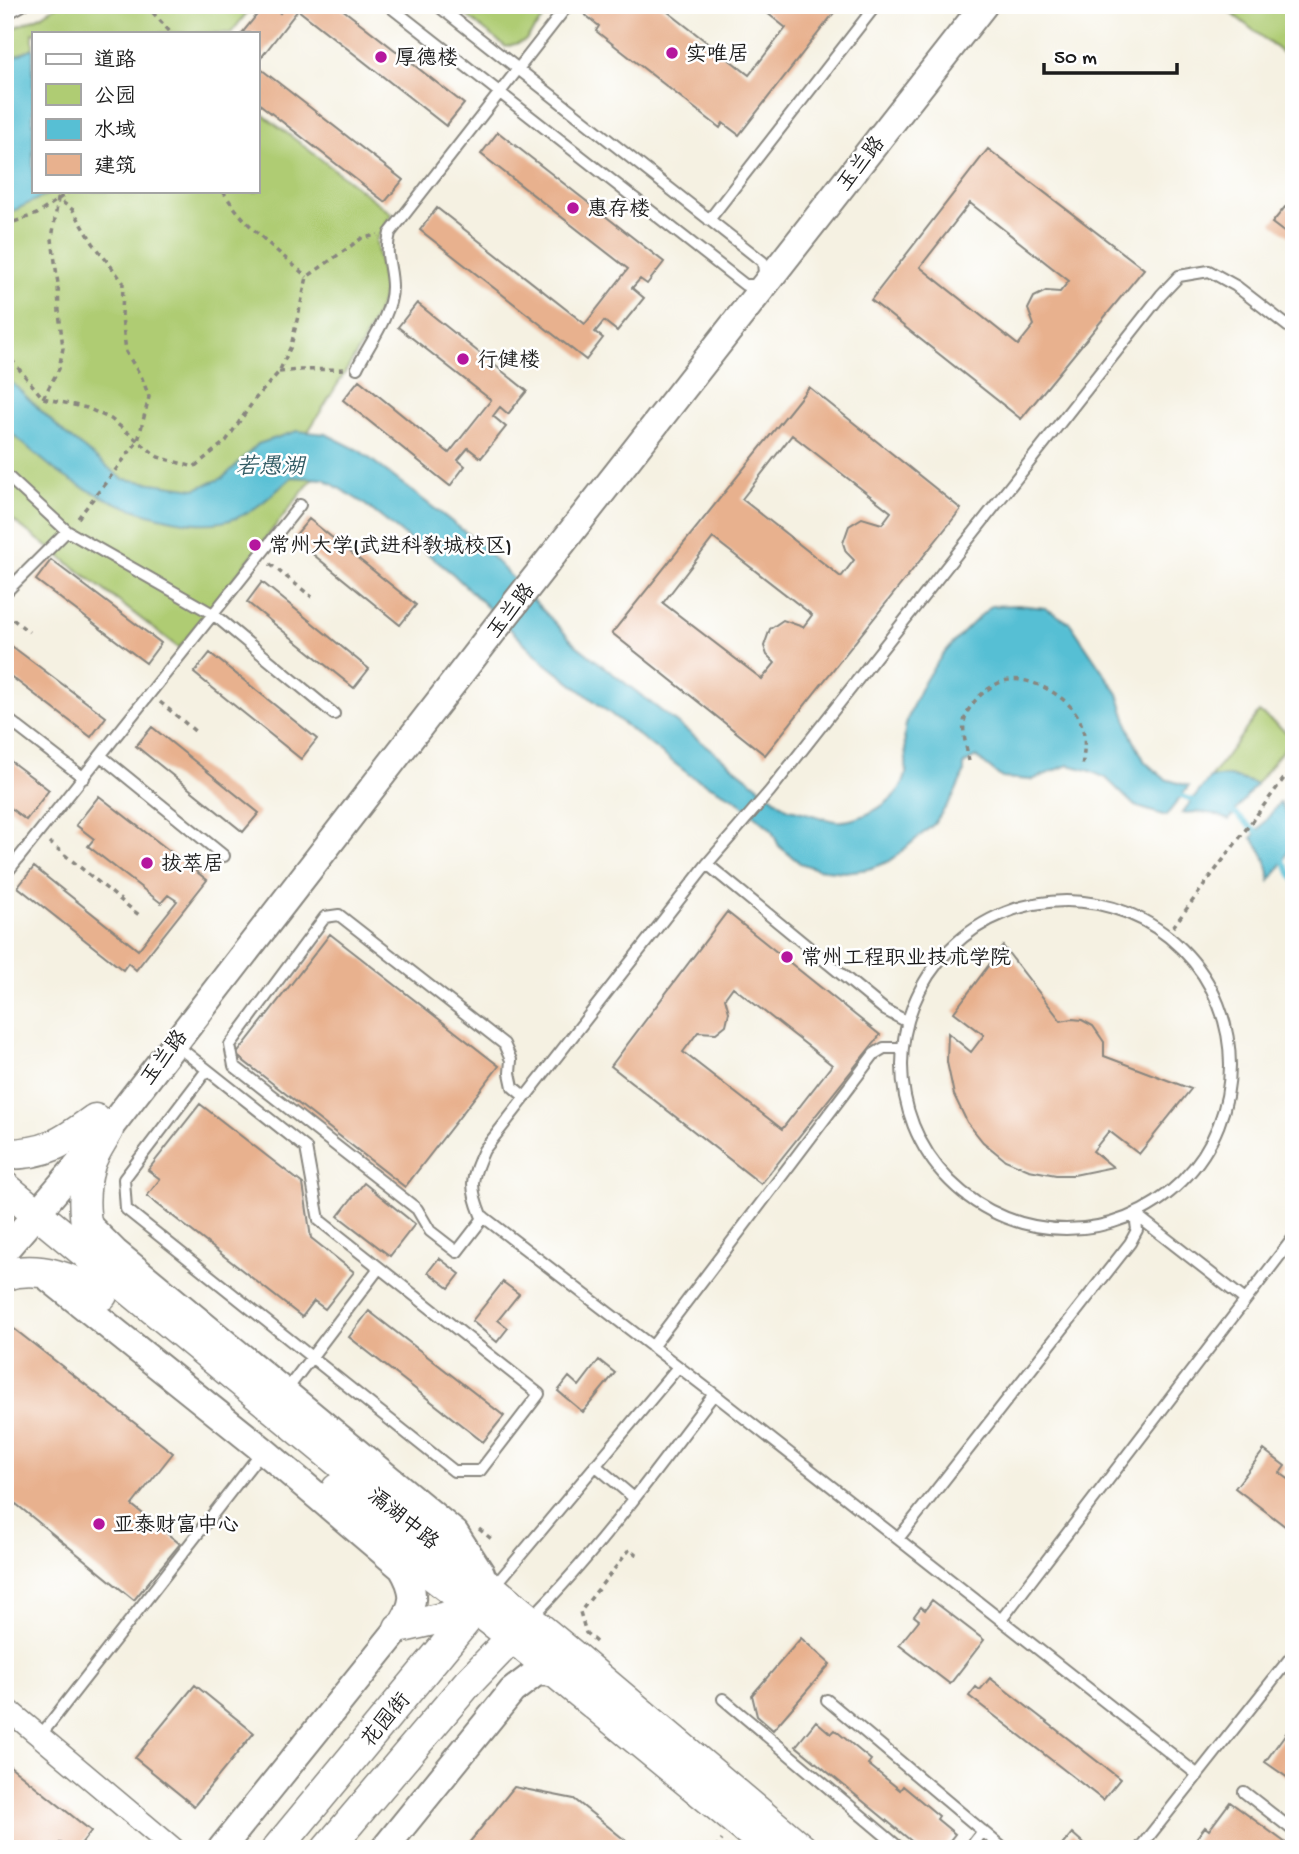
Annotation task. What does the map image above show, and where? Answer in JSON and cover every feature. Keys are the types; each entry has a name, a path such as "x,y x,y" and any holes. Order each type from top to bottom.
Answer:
{"main road":[{"path":"5,1154 40,1152 101,1124"},
{"path":"101,1124 86,1180 87,1224 92,1250 106,1269 114,1291"},
{"name":"滆湖中路","path":"17,1213 114,1291 361,1509 424,1569 484,1599 802,1849"},
{"path":"5,1275 16,1271 40,1272 69,1277 114,1291"},
{"path":"399,1628 484,1599"},
{"name":"花园街","path":"278,1849 484,1599"},
{"name":"滆湖中路","path":"520,1629 555,1673 755,1840"},
{"name":"花园街","path":"327,1849 467,1684 520,1629"}],"street":[{"name":"玉兰路","path":"101,1124 527,577 962,5"},
{"name":"玉兰路","path":"757,277 984,5"},
{"name":"玉兰路","path":"5,1250 17,1213 173,1043 491,622"},
{"path":"87,1224 114,1252 455,1533 484,1599"},
{"path":"40,1272 57,1282 263,1450 402,1568 412,1584 413,1603 399,1628 221,1849"},
{"path":"384,1849 512,1691 537,1672 555,1673"},
{"path":"5,1707 174,1849"}],"lane":[{"path":"5,15 23,5"},
{"path":"388,5 500,92 757,277"},
{"path":"437,5 709,220 757,277"},
{"path":"357,368 390,304 392,286 386,247 390,233 568,5"},
{"path":"709,220 876,5"},
{"path":"1198,1775 714,1394 484,1217 473,1194 473,1174 484,1150 707,864 770,791 1144,316 1179,276 1209,271 1236,286 1294,331"},
{"path":"5,474 67,531 213,614 334,714"},
{"path":"5,875 300,505"},
{"path":"5,593 67,531"},
{"path":"5,718 84,778"},
{"path":"101,756 224,856"},
{"path":"707,864 885,1010 906,1021"},
{"path":"1066,900 1119,908 1167,935 1205,975 1226,1026 1231,1081 1216,1134 1185,1180 1141,1212 1088,1228 1033,1226 982,1207 941,1172 913,1127 901,1074 903,1048 906,1021 928,972 965,933 1012,908 1066,900"},
{"path":"484,1217 457,1252 430,1231 417,1209 234,1066 230,1045 325,917 339,915 504,1044 511,1060 513,1087 525,1097"},
{"path":"173,1043 306,1148 319,1220 539,1394 480,1471 454,1471 126,1209 124,1179 207,1070"},
{"path":"652,1347 874,1054 884,1048 903,1048"},
{"path":"1135,1214 1245,1300"},
{"path":"898,1538 1130,1243 1137,1230 1135,1214"},
{"path":"1001,1619 1294,1237"},
{"path":"285,1392 379,1268"},
{"path":"484,1599 678,1367"},
{"path":"520,1629 556,1593 634,1499 714,1394"},
{"path":"40,1736 263,1450"},
{"path":"595,1465 634,1499"},
{"path":"1139,1849 1294,1653"},
{"path":"723,1699 901,1849"},
{"path":"827,1700 1004,1849"},
{"path":"1244,1792 1294,1831"},
{"path":"968,1849 983,1831"}],"path":[{"path":"146,5 170,32"},
{"path":"5,225 37,214 68,192"},
{"path":"224,192 254,231 307,277"},
{"path":"43,398 59,369 63,348 52,239 58,199"},
{"path":"58,199 73,210 93,243 123,282 122,317 126,352 142,378 149,397 138,441 83,513"},
{"path":"5,352 43,398 88,408 111,419 158,457 194,467 226,441 255,399 279,372 291,346 307,277 362,238 390,233"},
{"path":"279,372 357,368"},
{"path":"260,555 312,597"},
{"path":"5,614 29,632"},
{"path":"969,761 965,719 974,702 985,691 1007,680 1029,681 1064,700 1080,718 1086,742 1082,768"},
{"path":"150,694 197,732"},
{"path":"1167,935 1294,765"},
{"path":"39,834 139,915"},
{"path":"586,1633 580,1612 630,1549 639,1557"},
{"path":"715,1849 722,1840"}],"green space":[{"path":"58,5 253,5 232,32 32,32 32,192 259,192 259,112 392,214 376,240 384,293 379,309 362,345 291,459 314,477 179,648 5,514 5,32"},
{"path":"453,5 554,5 525,41 506,47"},
{"path":"1221,5 1294,5 1294,62"},
{"path":"1259,712 1293,737 1256,784 1229,776 1210,778"}],"water":[{"path":"32,48 32,192 52,192 5,215 5,61"},
{"name":"若愚湖","path":"5,376 65,434 123,479 195,489 223,478 258,444 297,431 326,434 360,451 478,542 576,645 788,809 845,821 867,814 897,793 906,774 905,727 922,686 952,644 991,606 1045,608 1070,623 1118,694 1132,737 1145,762 1165,779 1189,786 1166,816 1135,806 1106,778 1088,770 1068,765 1032,780 1002,778 976,757 964,764 964,773 954,795 934,824 890,861 869,869 844,872 817,869 800,863 779,846 771,829 734,798 691,776 545,663 453,574 363,503 324,479 292,477 251,510 236,518 216,523 193,523 142,512 72,481 5,428"},
{"path":"1229,776 1256,784 1229,820 1206,813 1182,813 1210,778"},
{"path":"1280,802 1290,824 1290,843 1284,861 1270,881 1265,858 1252,838"}],"building":[{"name":"厚德楼","path":"265,5 270,5 280,13 286,5 337,5 464,104 446,126 298,10 259,60 259,32 243,32"},
{"name":"实唯居","path":"589,5 659,5 749,75 786,28 757,5 840,5 739,135 723,123 720,128 596,31 599,26 583,13"},
{"path":"259,68 403,180 385,202 259,104"},
{"path":"498,132 664,262 647,284 640,279 632,288 644,298 617,331 604,321 595,332 603,338 586,360 420,230 437,208 585,324 628,269 481,154"},
{"path":"988,149 1144,269 1021,419 871,300","holes":["970,203 1069,281 1060,292 1046,291 1034,297 1028,309 1034,325 1018,345 920,267"]},
{"path":"1285,207 1294,211 1294,235 1289,236 1272,223"},
{"path":"417,303 527,391 508,414 500,407 493,416 506,427 481,458 468,448 458,460 465,466 450,486 343,400 359,380 449,453 491,400 398,327"},
{"path":"809,387 961,509 765,755 612,633","holes":["792,435 891,512 882,524 862,518 849,526 843,543 846,552 854,560 841,577 742,499","713,538 812,615 803,627 783,620 770,629 764,646 767,655 775,663 762,679 663,603"]},
{"path":"309,519 416,605 400,625 293,538"},
{"path":"51,560 161,643 146,663 36,580"},
{"path":"262,582 369,669 354,688 247,602"},
{"path":"5,641 106,717 91,737 5,672"},
{"path":"210,653 317,739 301,759 194,673"},
{"path":"152,727 259,813 243,832 136,746"},
{"path":"5,757 49,790 26,820 5,804"},
{"path":"99,796 207,880 136,970 128,963 123,970 18,887 34,867 138,950 177,901 168,895 161,903 88,846 94,839 76,825"},
{"path":"727,912 880,1035 761,1184 611,1066","holes":["733,987 832,1065 782,1129 683,1052 698,1032 716,1033 726,1025 729,1012 725,998"]},
{"path":"330,934 499,1066 405,1187 236,1055"},
{"path":"1003,946 1061,1021 1082,1020 1093,1026 1104,1042 1104,1056 1191,1089 1139,1154 1109,1131 1093,1151 1113,1167 1074,1175 1029,1170 1005,1160 983,1142 967,1122 954,1095 947,1062 948,1033 971,1052 984,1035 954,1012"},
{"path":"200,1104 303,1184 311,1238 354,1272 325,1309 314,1301 302,1317 147,1196 160,1179 148,1170"},
{"path":"364,1183 415,1224 390,1256 338,1216"},
{"path":"439,1258 460,1274 449,1288 428,1272"},
{"path":"503,1282 519,1294 498,1320 508,1328 497,1342 472,1321"},
{"path":"369,1311 504,1416 483,1442 349,1337"},
{"path":"13,1328 173,1453 132,1505 180,1544 134,1600 16,1504 5,1518 5,1337"},
{"path":"599,1360 615,1373 583,1412 558,1391 569,1377 579,1386"},
{"path":"1264,1450 1285,1466 1280,1473 1294,1483 1294,1533 1235,1488"},
{"path":"932,1600 984,1640 950,1684 899,1645 919,1620 914,1616 921,1607 925,1610"},
{"path":"801,1638 830,1664 773,1730 757,1716 752,1695"},
{"path":"990,1678 1120,1779 1103,1800 969,1696 976,1687 980,1690"},
{"path":"195,1685 254,1733 194,1806 135,1758"},
{"path":"816,1721 831,1734 835,1730 871,1760 868,1764 900,1790 903,1786 939,1816 937,1819 955,1834 943,1849 921,1849 796,1746"},
{"path":"1294,1722 1294,1782 1265,1762"},
{"path":"5,1762 91,1831 77,1849 60,1843 55,1849 5,1849"},
{"path":"514,1787 574,1799 636,1849 464,1849"},
{"path":"1230,1802 1294,1849 1188,1849 1205,1827 1209,1830"},
{"path":"1072,1833 1090,1849 1059,1849"}],"waterway":[{"path":"1177,794 1198,802"},
{"path":"1227,811 1236,814 1261,836"},
{"path":"1282,858 1294,880"}],"place":[{"name":"实唯居","path":"672,53"},
{"name":"厚德楼","path":"381,57"},
{"name":"惠存楼","path":"573,208"},
{"name":"行健楼","path":"463,359"},
{"name":"常州大学(武进科教城校区)","path":"255,545"},
{"name":"拔萃居","path":"147,863"},
{"name":"常州工程职业技术学院","path":"787,957"},
{"name":"亚泰财富中心","path":"99,1524"}]}
